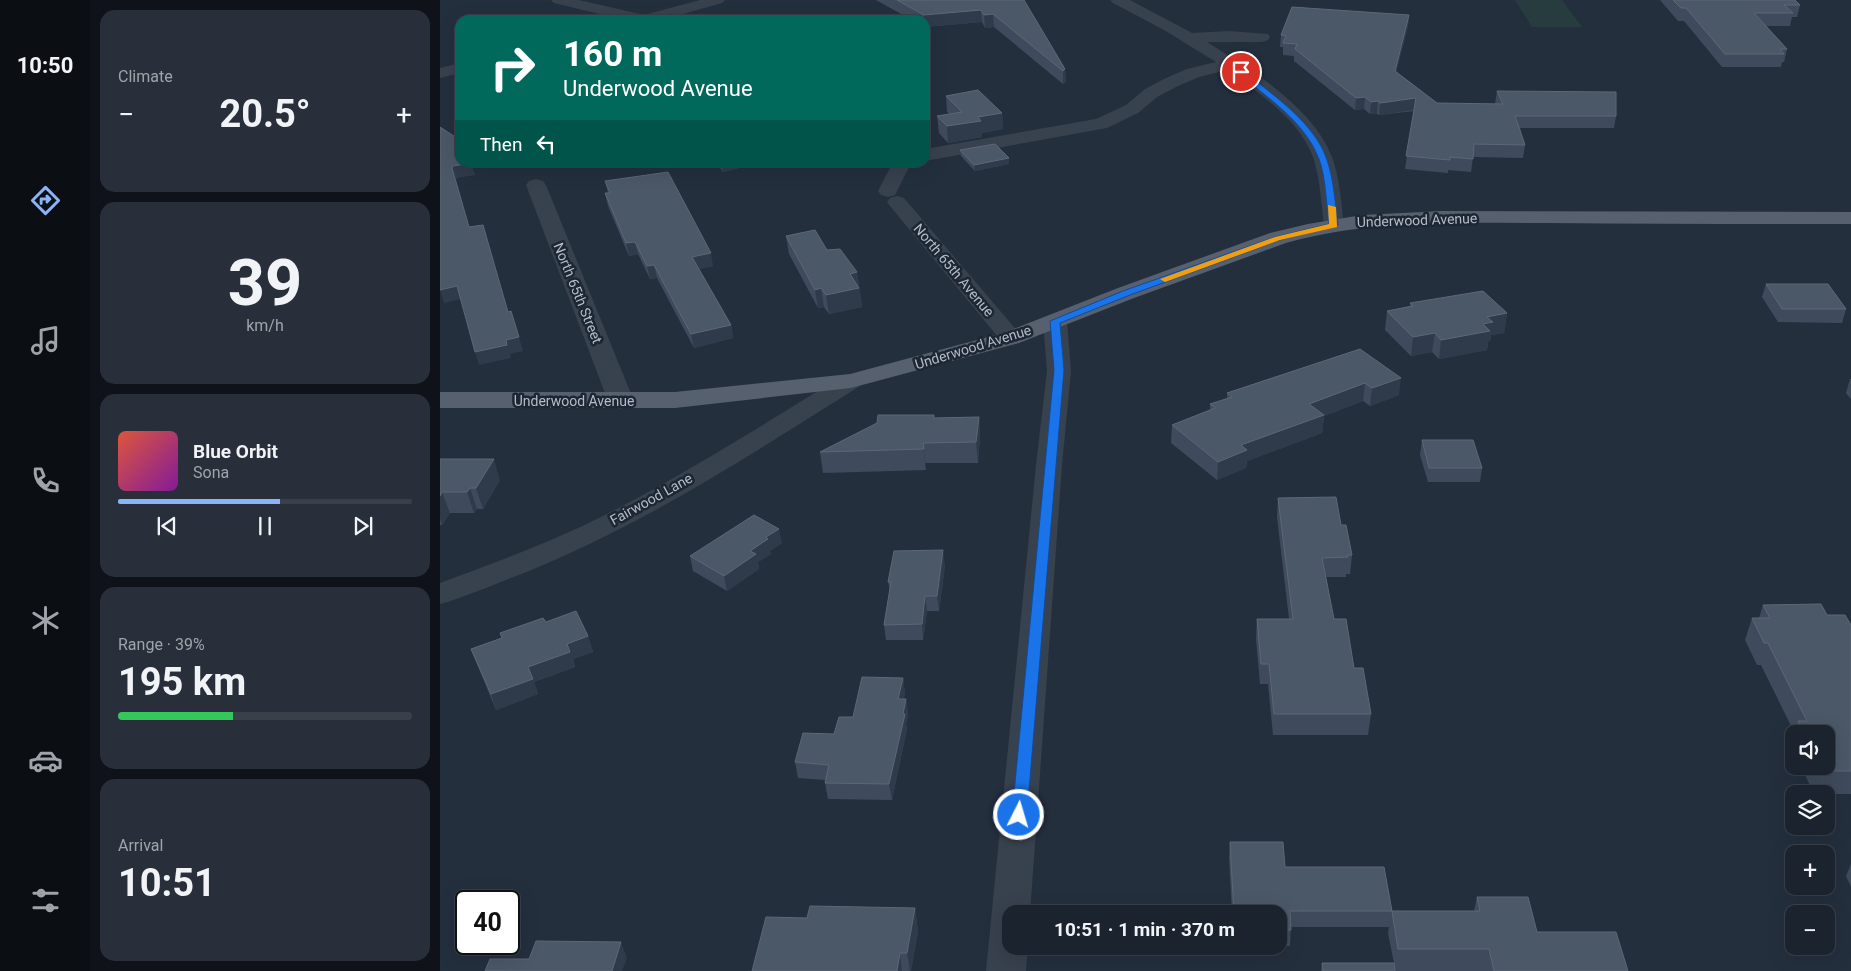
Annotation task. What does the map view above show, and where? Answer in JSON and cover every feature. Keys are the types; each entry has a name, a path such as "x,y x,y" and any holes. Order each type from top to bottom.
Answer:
{"main road":[{"name":"Underwood Avenue","path":"440,400 621,401 705,398 851,380 1011,338 1126,293 1278,238 1334,225 1396,218 1442,217 1851,218"}],"street":[{"path":"559,0 623,15"},
{"path":"662,15 717,0"},
{"path":"1118,0 1189,38 1229,64 1292,114 1317,146 1324,161 1334,225"},
{"path":"1189,38 1262,37"},
{"path":"930,154 1101,124 1132,109 1152,93 1172,82 1193,73 1229,64"},
{"path":"440,73 455,69"},
{"name":"North 65th Avenue","path":"900,167 892,197 1011,338"},
{"name":"North 65th Street","path":"536,185 621,401"},
{"path":"1006,971 1059,370 1055,321"},
{"name":"Fairwood Lane","path":"440,594 518,565 575,540 632,511 743,447 851,380"}],"green space":[{"path":"1515,0 1562,0 1582,27 1532,27"}],"building":[{"path":"897,0 1024,0 1065,69 1063,71 993,14 984,15 981,10 924,15"},
{"path":"1673,0 1795,0 1800,5 1784,5 1793,13 1754,13 1787,49 1780,49 1784,54 1725,54 1686,8 1681,8"},
{"path":"1292,7 1409,15 1395,71 1437,103 1503,104 1497,91 1616,92 1616,116 1515,116 1525,145 1474,144 1473,159 1450,157 1450,160 1406,156 1416,98 1380,103 1378,101 1371,102 1365,97 1356,98 1295,49 1297,44 1283,43 1286,36 1281,35"},
{"path":"978,90 1002,113 978,117 981,121 947,126 937,116 962,112 946,96"},
{"path":"440,127 455,137 455,166 452,168 469,227 483,225 508,312 511,311 519,337 506,340 507,345 475,352 457,286 440,290"},
{"path":"995,144 1009,158 974,165 960,150"},
{"path":"668,172 711,253 692,257 731,325 691,334 654,265 647,266 635,242 626,243 605,193 610,193 605,181"},
{"path":"815,230 827,250 840,249 857,272 850,274 859,288 826,295 821,288 815,290 786,236"},
{"path":"1766,284 1828,284 1846,309 1782,309"},
{"path":"1483,291 1507,313 1487,317 1493,322 1483,324 1490,331 1441,340 1435,333 1413,337 1387,311 1413,306 1410,303"},
{"path":"1360,349 1401,378 1372,388 1365,383 1309,404 1324,415 1241,445 1247,450 1218,462 1172,425 1215,408 1210,404 1232,397 1227,393"},
{"path":"878,415 934,415 934,418 979,417 976,442 923,443 924,449 820,452 877,423"},
{"path":"1422,440 1473,440 1482,468 1429,468"},
{"path":"440,459 494,459 476,488 470,488 467,492 442,492 440,496"},
{"path":"1336,497 1341,525 1346,525 1352,555 1347,555 1348,557 1322,558 1334,619 1346,619 1354,668 1363,668 1371,714 1274,714 1269,664 1261,664 1257,619 1293,619 1278,498"},
{"path":"754,515 779,529 750,551 756,554 724,576 690,556"},
{"path":"943,550 937,596 925,596 922,624 884,625 891,582 888,582 894,551"},
{"path":"1821,604 1827,615 1845,615 1851,625 1851,771 1835,771 1835,725 1800,725 1798,721 1807,721 1768,643 1764,643 1752,618 1770,618 1763,605"},
{"path":"576,611 588,636 567,644 570,652 528,667 533,679 491,694 471,649 502,638 500,633 543,618 546,622"},
{"path":"862,677 903,678 898,699 906,699 903,714 905,714 889,784 825,783 829,765 795,762 803,733 834,734 839,717 853,717"},
{"path":"1230,842 1283,842 1285,867 1384,867 1392,911 1290,911 1291,930 1287,930 1287,905 1234,905"},
{"path":"1477,897 1528,897 1537,932 1616,932 1628,971 1494,971 1489,949 1398,949 1392,911 1480,911"},
{"path":"810,906 915,908 907,953 900,953 897,971 752,971 766,917 807,918"},
{"path":"536,941 621,942 612,971 485,971 490,959 529,959"},
{"path":"1322,963 1394,963 1395,971 1323,971"}],"slow traffic":[{"path":"1165,279 1278,238 1334,225 1331,207"}],"route":[{"path":"1019,815 1059,370 1055,321 1278,238 1334,225 1324,161 1317,146 1306,129 1292,114 1241,72"}]}
